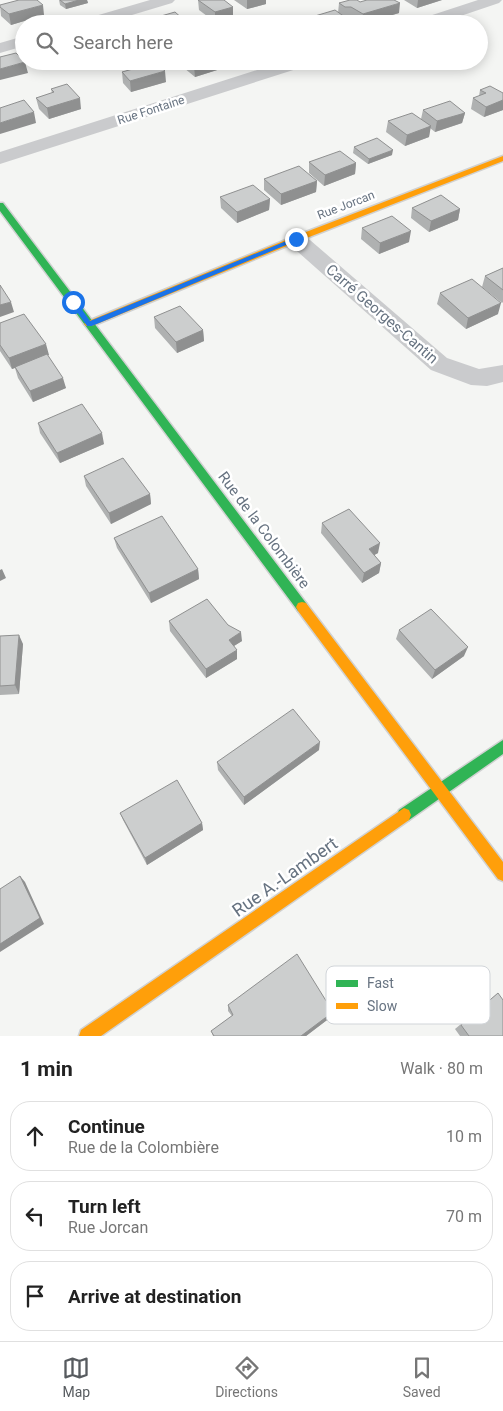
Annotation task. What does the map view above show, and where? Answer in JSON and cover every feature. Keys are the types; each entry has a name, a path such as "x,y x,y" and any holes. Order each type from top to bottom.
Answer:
{"street":[{"path":"115,15 167,0"},
{"path":"448,15 494,0"},
{"path":"0,48 15,44"},
{"name":"Rue Fontaine","path":"0,158 274,70"},
{"name":"Rue Jorcan","path":"89,324 296,239 503,158"},
{"name":"Rue de la Colombière","path":"0,205 503,874"},
{"name":"Carré Georges-Cantin","path":"296,239 439,364 464,377 496,377 503,373"},
{"name":"Rue A.-Lambert","path":"87,1036 503,746"}],"building":[{"path":"19,0 37,0 43,5 9,14 0,7 0,5"},
{"path":"60,0 79,0 65,4"},
{"path":"198,0 224,0 233,7 215,12"},
{"path":"350,0 360,2 367,0 394,0 400,3 363,14 339,3"},
{"path":"335,10 342,15 318,15"},
{"path":"175,12 178,15 164,15"},
{"path":"15,53 15,65 0,69 0,57"},
{"path":"129,70 165,71 130,81 122,72"},
{"path":"67,84 80,98 47,108 36,98 54,92 51,89"},
{"path":"490,86 503,93 503,100 486,107 473,98 486,93 480,90"},
{"path":"24,100 34,112 0,123 0,108"},
{"path":"450,101 465,113 437,121 423,110"},
{"path":"412,113 431,126 407,135 388,121"},
{"path":"377,138 393,150 369,159 354,147"},
{"path":"340,151 356,163 325,175 309,162"},
{"path":"299,166 317,181 281,194 264,179"},
{"path":"253,185 270,199 237,212 220,197"},
{"path":"441,195 460,209 431,221 412,208"},
{"path":"392,216 411,231 380,243 362,228"},
{"path":"503,268 503,290 485,276"},
{"path":"472,279 501,303 468,318 440,293"},
{"path":"0,285 11,302 0,305"},
{"path":"180,306 203,330 176,342 154,317"},
{"path":"24,314 46,344 9,358 0,345 0,323"},
{"path":"47,354 63,378 30,391 15,367"},
{"path":"82,404 102,433 57,453 38,423"},
{"path":"123,458 150,494 109,513 84,476"},
{"path":"349,509 380,543 369,549 381,563 364,573 322,523"},
{"path":"162,516 198,569 149,593 114,538"},
{"path":"207,599 228,625 241,632 229,640 237,650 206,669 169,621"},
{"path":"431,609 468,647 435,670 399,630"},
{"path":"19,635 15,685 0,686 0,636"},
{"path":"293,709 320,742 244,797 217,762"},
{"path":"177,780 202,823 145,858 120,813"},
{"path":"20,876 40,918 0,944 0,889"},
{"path":"297,954 326,1001 326,1017 301,1036 214,1036 211,1031 233,1015 228,1005"},
{"path":"498,993 503,1000 503,1036 469,1036 461,1025 490,1024 490,1000"}],"traffic: fast":[{"path":"0,205 302,607"},
{"path":"404,815 503,746"}],"traffic: slow":[{"path":"89,324 296,239 503,158"},
{"path":"302,607 503,874"},
{"path":"87,1036 404,815"}],"route":[{"path":"73,302 89,324 296,239"}]}
